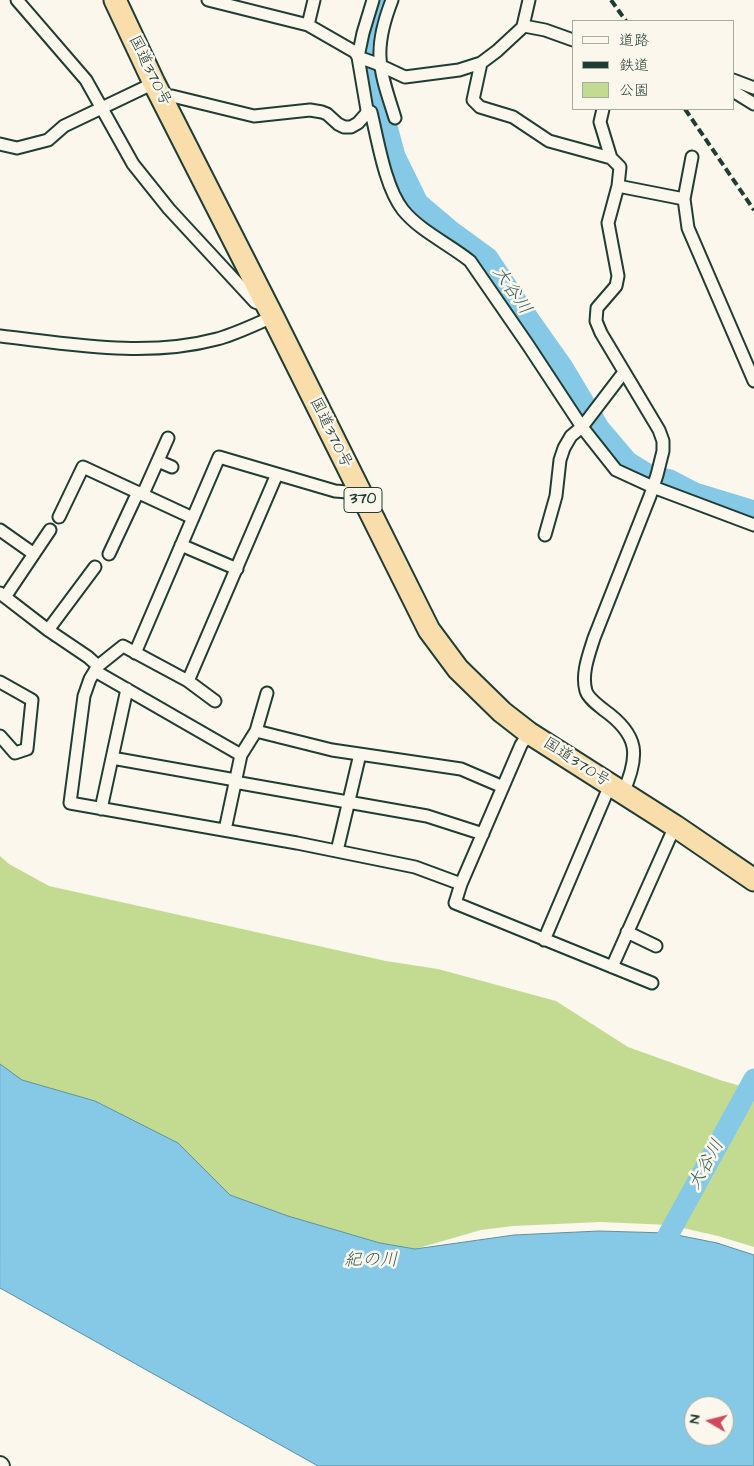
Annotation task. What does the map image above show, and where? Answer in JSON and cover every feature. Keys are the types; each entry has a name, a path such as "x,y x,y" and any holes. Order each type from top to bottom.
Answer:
{"highway":[{"name":"国道370号","path":"115,0 159,92 429,630 458,669 502,712 529,733 754,880"}],"street":[{"path":"17,0 86,80 134,164 169,208 255,302 271,312"},
{"path":"208,0 308,25 370,61 405,77 458,70 481,62 497,52 523,26 529,0"},
{"path":"308,25 314,0"},
{"path":"0,144 17,148 48,140 64,126 102,108 159,92 254,116 310,110 322,112 338,124 350,127 358,123 367,110 370,61 363,33 373,0"},
{"path":"370,61 380,58 380,46 385,19 392,0"},
{"path":"523,26 545,30 572,40"},
{"path":"370,61 384,83 395,118"},
{"path":"481,62 473,100 480,107 514,117 549,141 610,158 620,167 618,186 608,223 618,276 616,286 597,308 596,321 601,333 659,430 663,452 650,496 594,638 585,671 584,682 587,693 598,706 616,718 632,738 634,751 631,770 616,789 544,940"},
{"path":"734,80 754,88"},
{"path":"734,92 754,104"},
{"path":"367,110 371,112 386,173 403,210 426,230 470,261 582,427 616,470 652,487 754,525"},
{"path":"603,110 600,122 610,158"},
{"path":"692,157 684,199 688,228 754,381"},
{"path":"618,186 684,199"},
{"path":"0,336 95,346 141,348 185,346 218,339 271,312"},
{"path":"545,535 556,496 560,460 564,448 571,436 582,427 624,372"},
{"path":"109,554 158,461 168,438"},
{"path":"135,653 219,457 335,491 360,494"},
{"path":"158,461 172,467"},
{"path":"60,517 82,467 193,518"},
{"path":"188,681 277,474"},
{"path":"0,530 34,554"},
{"path":"50,530 2,595 88,657 97,668 127,689 240,755"},
{"path":"181,545 237,569"},
{"path":"48,630 95,567"},
{"path":"215,701 188,681 123,646 97,668 90,679 84,696 70,803 225,830 416,867 461,884"},
{"path":"0,682 32,700 27,749 15,753 0,736"},
{"path":"101,808 127,689"},
{"path":"225,830 240,755 256,731 267,693"},
{"path":"256,731 332,750 461,769 503,787"},
{"path":"529,733 521,744 461,884 455,903 652,984"},
{"path":"338,851 360,754"},
{"path":"112,758 427,816 483,834"},
{"path":"612,967 674,826"},
{"path":"627,932 656,946"}],"green space":[{"path":"0,856 9,864 49,886 386,961 438,969 556,1001 628,1047 720,1080 754,1090 754,1247 718,1236 670,1225 600,1222 513,1226 481,1230 415,1249 380,1243 288,1216 230,1195 178,1143 95,1101 22,1080 0,1064"}],"water":[{"name":"紀の川","path":"0,1064 22,1080 95,1101 178,1143 230,1195 288,1216 380,1243 415,1249 514,1235 599,1231 667,1233 717,1243 754,1255 754,1466 318,1466 0,1288"}],"waterway":[{"name":"大谷川","path":"387,0 371,40 376,75 383,112 395,156 418,203 451,231 488,258 562,366 599,428 628,462 649,475 670,480 695,493 754,511"},
{"name":"大谷川","path":"660,1250 754,1079"}],"railway":[{"path":"611,0 625,20"},
{"path":"686,110 754,210"}]}
